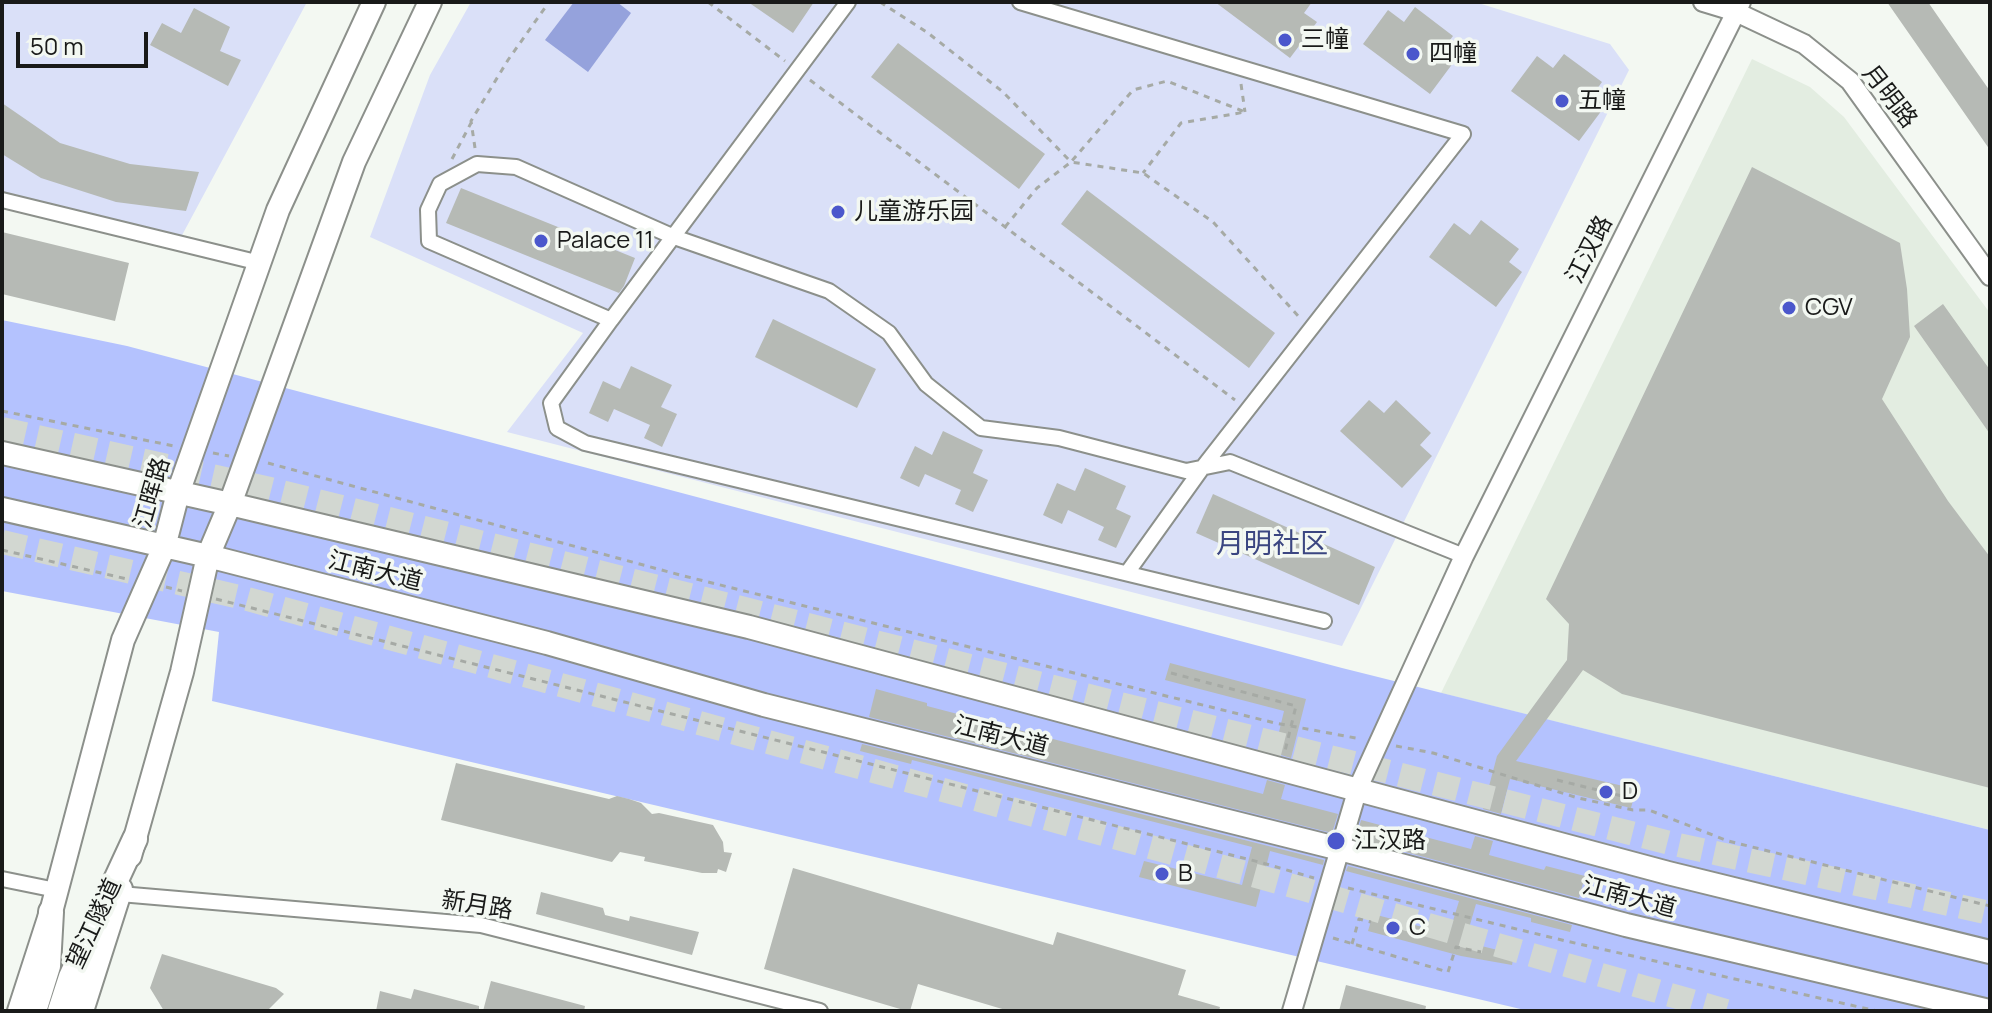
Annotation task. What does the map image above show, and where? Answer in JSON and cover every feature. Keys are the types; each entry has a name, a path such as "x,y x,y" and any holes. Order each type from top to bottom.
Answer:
{"highway":[{"name":"望江隧道","path":"60,1011 71,977 135,839"},
{"name":"望江隧道","path":"34,1011 48,966 53,901"}],"main road":[{"name":"江晖路","path":"19,1011 53,901 123,640 164,547 178,493 278,210 374,2"},
{"path":"82,1011 120,894 182,672 208,556 230,504 354,162 430,2"},
{"name":"江南大道","path":"2,453 749,627 1668,873 1990,952"},
{"name":"江南大道","path":"2,509 208,556 562,647 764,705 1340,849 1745,955 1989,1011"}],"street":[{"path":"848,2 551,403 557,428 585,443 1324,621"},
{"path":"1020,2 1463,134 1203,467 1127,573"},
{"name":"月明路","path":"1703,2 1738,7 1804,44 1850,81 1990,276"},
{"name":"江汉路","path":"1292,1011 1358,788 1464,556 1738,7"},
{"path":"611,320 429,241 428,210 440,184 477,164 516,167 674,237 829,291 889,333 926,384 981,428 1059,438 1186,471 1230,462 1464,556"},
{"path":"2,200 260,263"},
{"path":"2,879 53,901"},
{"name":"新月路","path":"120,894 481,925 820,1011"}],"path":[{"path":"440,184 471,121 508,60 549,2"},
{"path":"708,2 1248,409"},
{"path":"880,2 928,33 1003,92 1071,162 1143,173 1213,222 1310,330"},
{"path":"1245,112 1241,83 1248,70"},
{"path":"1005,227 1037,188 1071,162 1133,90 1167,81 1245,112"},
{"path":"1143,173 1181,123 1245,112"},
{"path":"471,121 477,164"},
{"path":"2,411 285,466 680,575 1275,723 1433,753 1578,798 1633,810 1649,810 1728,841 1990,906"},
{"path":"2,550 200,595 1566,941 1877,1011"},
{"path":"1171,673 1296,706 1284,752"},
{"path":"1557,780 1626,797"},
{"path":"1352,944 1359,919 1371,922"},
{"path":"1315,933 1448,972 1456,947 1481,952"}],"shaded area":[{"path":"2,2 307,2 180,239 2,195"},
{"path":"471,2 1475,2 1610,44 1629,70 1342,646 507,432 583,333 370,237 430,75"},
{"path":"574,2 617,2 631,13 588,72 545,40"},
{"path":"1752,59 1810,87 1844,117 1990,313 1990,830 1441,693"},
{"path":"2,320 127,346 1342,668 1990,830 1990,1011 1529,1011 212,701 219,632 2,591"}],"building":[{"path":"748,2 814,2 793,33"},
{"name":"三幢","path":"1215,2 1312,2 1304,13 1317,22 1290,58"},
{"path":"1887,2 1928,2 1990,91 1990,150"},
{"name":"四幢","path":"1415,7 1453,36 1443,49 1456,59 1430,94 1363,44 1388,10 1404,22"},
{"path":"194,8 230,27 220,51 241,60 228,86 150,45 162,23 181,33"},
{"path":"898,43 1045,154 1019,189 871,77"},
{"name":"五幢","path":"1564,54 1602,82 1592,96 1605,106 1579,141 1511,91 1537,56 1553,68"},
{"path":"2,103 60,143 130,164 199,172 186,211 116,202 41,178 2,154"},
{"path":"1752,167 1900,243 1910,337 1882,399 1948,501 1990,557 1990,788 1622,694 1583,670 1516,761 1636,789 1631,808 1510,779 1501,814 1483,809 1497,756 1567,660 1569,624 1546,599"},
{"name":"Palace 11","path":"461,188 635,258 624,286 619,293 446,223"},
{"path":"1087,190 1275,333 1249,368 1061,224"},
{"path":"1481,220 1519,249 1509,262 1522,272 1496,307 1429,257 1454,223 1470,235"},
{"path":"2,232 129,263 115,321 2,294"},
{"path":"1943,304 1990,370 1990,434 1914,326"},
{"path":"773,319 876,369 857,408 755,357"},
{"path":"631,366 672,385 661,407 677,414 662,447 644,438 650,425 614,409 608,422 589,413 603,381 620,389"},
{"path":"1369,400 1384,413 1396,400 1431,433 1420,445 1432,456 1402,488 1340,431"},
{"path":"943,431 983,450 973,473 988,480 973,512 955,504 961,490 925,474 919,487 900,478 915,446 932,455"},
{"path":"1085,468 1126,486 1116,509 1131,516 1116,548 1098,540 1104,527 1068,510 1062,524 1043,515 1057,483 1075,491"},
{"path":"1213,494 1375,567 1359,605 1196,533"},
{"path":"1170,663 1306,699 1291,758 1274,753 1284,711 1165,680"},
{"path":"876,689 927,703 927,706 1263,794 1267,780 1285,785 1281,799 1338,814 1332,833 869,717"},
{"path":"862,744 1324,860 1323,865 1270,851 1256,907 1139,877 1144,861 1242,885 1252,847 912,760 911,764 860,751"},
{"path":"456,763 609,799 617,796 641,803 652,814 713,825 723,842 724,852 732,853 726,872 718,869 717,873 702,873 644,861 645,857 620,852 612,862 441,820"},
{"path":"1361,820 1471,849 1475,836 1493,841 1489,855 1544,870 1546,866 1585,876 1579,898 1356,839"},
{"path":"1348,866 1572,925 1570,932 1476,904 1465,942 1514,954 1512,965 1461,956 1368,931 1373,914 1449,934 1459,901 1346,871"},
{"path":"793,868 1053,945 1057,932 1186,970 1178,995 1220,1007 1219,1011 1009,1011 918,984 910,1011 907,1011 764,969"},
{"path":"541,892 603,908 605,915 629,921 630,916 699,932 692,955 536,914"},
{"path":"162,954 276,988 284,994 267,1011 164,1011 150,988"},
{"path":"491,981 585,1006 584,1011 483,1011"},
{"path":"1346,985 1426,1006 1425,1011 1339,1011"},
{"path":"414,989 479,1006 479,1011 376,1011 380,991 411,999"}],"tunnel":[{"path":"2,429 270,489 1674,844 1990,913"},
{"path":"2,542 244,598 1307,890 1726,1011"}],"place":[{"name":"三幢","path":"1285,40"},
{"name":"四幢","path":"1413,54"},
{"name":"五幢","path":"1562,101"},
{"name":"儿童游乐园","path":"838,212"},
{"name":"Palace 11","path":"541,241"},
{"name":"CGV","path":"1789,308"},
{"name":"D","path":"1606,792"},
{"name":"江汉路","path":"1336,841"},
{"name":"B","path":"1162,874"},
{"name":"C","path":"1393,928"}],"district":[{"name":"月明社区","path":"1272,545"}]}
